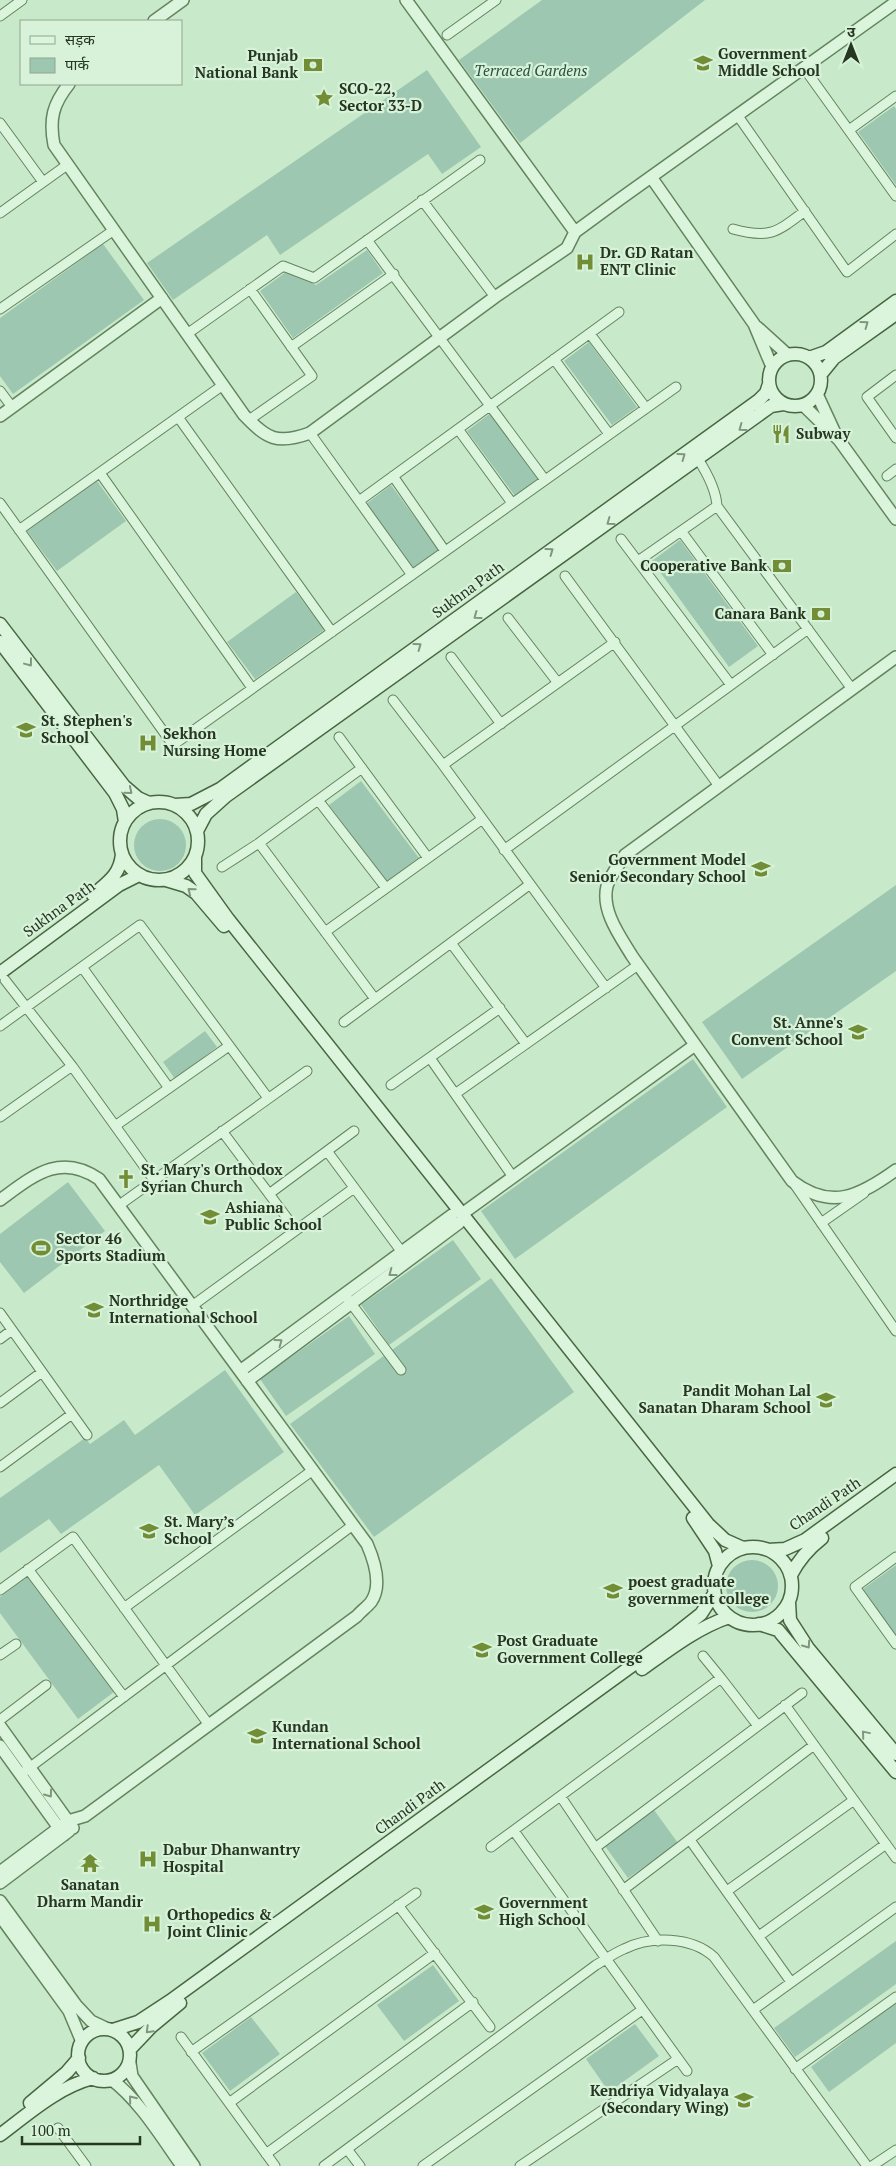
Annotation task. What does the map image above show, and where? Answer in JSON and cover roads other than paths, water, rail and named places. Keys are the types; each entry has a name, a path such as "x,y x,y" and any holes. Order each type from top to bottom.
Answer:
{"main road":[{"path":"809,358 826,352 896,301"},
{"path":"820,374 834,358 896,314"},
{"path":"798,354 809,358 816,364 820,374 820,388 817,394 803,405 792,406 784,404 774,396 769,384 772,368 779,360 788,355 798,354"},
{"name":"Sukhna Path","path":"175,805 191,804 220,789 759,400 766,393 769,384"},
{"name":"Sukhna Path","path":"197,831 206,814 226,796 771,406 784,404"},
{"path":"0,624 124,786 138,798 149,804"},
{"path":"0,642 115,793 123,809 126,822"},
{"path":"166,880 183,872 195,857 198,849 197,831 191,818 175,805 162,802 149,804 136,810 126,822 120,837 122,854 128,866 139,875 149,879 166,880 186,886 222,923 708,1524 726,1540 743,1548"},
{"name":"Sukhna Path","path":"0,962 92,896 117,872 121,866 122,854"},
{"path":"195,857 196,873 199,879 228,919 702,1529 715,1551 719,1566"},
{"name":"Sukhna Path","path":"2,976 119,885 139,875"},
{"name":"Chandi Path","path":"768,1550 785,1549 805,1540 896,1474"},
{"name":"Chandi Path","path":"791,1575 798,1560 810,1547 896,1485"},
{"path":"896,1754 808,1648 790,1620 791,1575 780,1557 768,1550 756,1547 743,1548 729,1554 719,1566 714,1580 714,1594 718,1605 729,1617 744,1624 759,1624 778,1630 896,1772"},
{"name":"Chandi Path","path":"110,2029 138,2022 170,2001 677,1633 701,1614 714,1594"},
{"path":"759,1624 777,1617 789,1602"},
{"name":"Chandi Path","path":"130,2049 175,2006 680,1641 710,1623 729,1617"},
{"path":"0,2124 41,2095 67,2072 79,2058 82,2042 93,2032 110,2029 125,2038 130,2049 130,2063 121,2075 112,2080 102,2081 93,2078 84,2071 79,2058"},
{"path":"0,2135 45,2102 79,2082 93,2078"}],"street":[{"path":"155,20 183,0"},
{"path":"406,0 575,232"},
{"path":"447,35 496,0"},
{"path":"0,16 17,1"},
{"path":"69,85 58,97 53,112 52,134 54,145 249,420 260,432 272,438 282,440 297,438 310,433 495,297 567,248 575,232 896,2"},
{"path":"804,68 896,196"},
{"path":"849,130 896,98"},
{"path":"738,116 847,272 896,234"},
{"path":"0,123 43,182"},
{"path":"187,334 283,266 314,278 480,160"},
{"path":"0,213 67,164"},
{"path":"652,177 754,324 772,368"},
{"path":"422,200 495,297"},
{"path":"733,229 755,235 776,232 805,211"},
{"path":"0,309 114,230"},
{"path":"367,240 545,480"},
{"path":"291,347 394,274"},
{"path":"249,420 312,376 250,289"},
{"path":"0,416 162,298"},
{"path":"359,501 619,312"},
{"path":"754,324 788,355"},
{"path":"590,334 646,408"},
{"path":"554,360 609,434"},
{"path":"896,374 867,397 896,438"},
{"path":"19,530 223,385"},
{"path":"0,503 173,745 676,387"},
{"path":"0,391 12,407"},
{"path":"817,394 839,440"},
{"path":"803,405 839,440 896,519"},
{"path":"178,417 332,632"},
{"path":"458,429 512,503"},
{"path":"310,433 412,575"},
{"path":"698,459 709,478 717,498 717,506 852,689"},
{"path":"887,476 896,469"},
{"path":"100,473 252,688"},
{"path":"393,476 445,551"},
{"path":"638,561 717,506"},
{"path":"681,531 772,655"},
{"path":"621,539 731,685"},
{"path":"565,576 719,786"},
{"path":"508,618 558,683"},
{"path":"504,850 808,629"},
{"path":"443,765 615,642"},
{"path":"451,657 500,724"},
{"path":"896,657 625,855 607,885 606,901 610,918 638,965 896,1331"},
{"path":"393,700 443,765 606,988"},
{"path":"339,737 428,858"},
{"path":"222,867 259,843 362,768"},
{"path":"318,800 386,888"},
{"path":"325,932 482,820"},
{"path":"259,843 375,999"},
{"path":"344,1022 529,885"},
{"path":"0,1026 140,925 268,1098"},
{"path":"451,943 526,1044"},
{"path":"455,1094 638,965"},
{"path":"82,967 169,1088"},
{"path":"2,976 72,1066 154,1180"},
{"path":"391,1085 500,1008"},
{"path":"247,1381 348,1299 405,1256 695,1044"},
{"path":"115,1126 229,1046"},
{"path":"430,1058 513,1177"},
{"path":"0,1117 72,1066"},
{"path":"118,1206 307,1070"},
{"path":"222,1131 296,1230"},
{"path":"269,1194 354,1131"},
{"path":"327,1151 405,1256"},
{"path":"0,1872 69,1826 357,1616 371,1602 377,1582 374,1561 367,1544 99,1179 85,1169 66,1167 50,1169 29,1179 1,1198"},
{"path":"821,1223 896,1170"},
{"path":"792,1181 806,1192 820,1196 843,1198 878,1183"},
{"path":"192,1306 354,1188"},
{"path":"348,1299 400,1370"},
{"path":"240,1371 348,1299"},
{"path":"0,1313 87,1435"},
{"path":"0,1339 12,1330"},
{"path":"0,1403 42,1372"},
{"path":"0,1466 72,1414"},
{"path":"124,1608 313,1470"},
{"path":"25,1771 353,1525"},
{"path":"0,1590 73,1537 209,1725"},
{"path":"896,1557 855,1588 896,1644"},
{"path":"28,1569 124,1697"},
{"path":"0,1655 16,1644"},
{"path":"703,1656 758,1726"},
{"path":"491,1848 721,1678"},
{"path":"0,1720 46,1685"},
{"path":"595,1848 802,1693"},
{"path":"785,1705 896,1858"},
{"path":"0,1726 25,1771"},
{"path":"623,1890 814,1745"},
{"path":"0,1746 25,1771 69,1826"},
{"path":"561,1796 658,1941"},
{"path":"727,1891 854,1800"},
{"path":"0,1883 69,1826"},
{"path":"514,1831 687,2070"},
{"path":"690,1840 791,1982"},
{"path":"759,1936 886,1844"},
{"path":"191,2052 416,1893"},
{"path":"0,1901 76,2005 91,2021 110,2029"},
{"path":"398,1905 490,2027"},
{"path":"753,2010 896,1907"},
{"path":"0,1916 70,2011 82,2042"},
{"path":"324,2166 606,1960 624,1948 658,1941 680,1941 706,1950 714,1957 867,2166"},
{"path":"229,2103 435,1953"},
{"path":"796,2069 896,1996"},
{"path":"266,2154 473,2002"},
{"path":"424,2166 642,2010"},
{"path":"181,2038 275,2166"},
{"path":"520,2166 678,2059"},
{"path":"130,2063 132,2076 194,2166"},
{"path":"112,2080 130,2097 182,2166"},
{"path":"58,2128 86,2166"},
{"path":"347,2149 360,2166"},
{"path":"872,2166 896,2150"}],"place":[{"name":"Government Middle School","path":"703,63"},
{"name":"Punjab National Bank","path":"313,65"},
{"name":"SCO-22, Sector 33-D","path":"324,98"},
{"name":"Dr. GD Ratan ENT Clinic","path":"585,262"},
{"name":"Subway","path":"781,434"},
{"name":"Cooperative Bank","path":"782,566"},
{"name":"Canara Bank","path":"821,614"},
{"name":"St. Stephen's School","path":"26,730"},
{"name":"Sekhon Nursing Home","path":"148,743"},
{"name":"Government Model Senior Secondary School","path":"761,869"},
{"name":"St. Anne's Convent School","path":"858,1032"},
{"name":"St. Mary's Orthodox Syrian Church","path":"126,1179"},
{"name":"Ashiana Public School","path":"210,1217"},
{"name":"Sector 46 Sports Stadium","path":"41,1248"},
{"name":"Northridge International School","path":"94,1310"},
{"name":"Pandit Mohan Lal Sanatan Dharam School","path":"826,1400"},
{"name":"St. Mary’s School","path":"149,1531"},
{"name":"poest graduate government college","path":"613,1591"},
{"name":"Post Graduate Government College","path":"482,1650"},
{"name":"Kundan International School","path":"257,1736"},
{"name":"Dabur Dhanwantry Hospital","path":"148,1859"},
{"name":"Sanatan Dharm Mandir","path":"90,1863"},
{"name":"Government High School","path":"484,1912"},
{"name":"Orthopedics & Joint Clinic","path":"152,1924"},
{"name":"Kendriya Vidyalaya (Secondary Wing)","path":"744,2100"}],"park label":[{"name":"Terraced Gardens","path":"531,71"}]}
